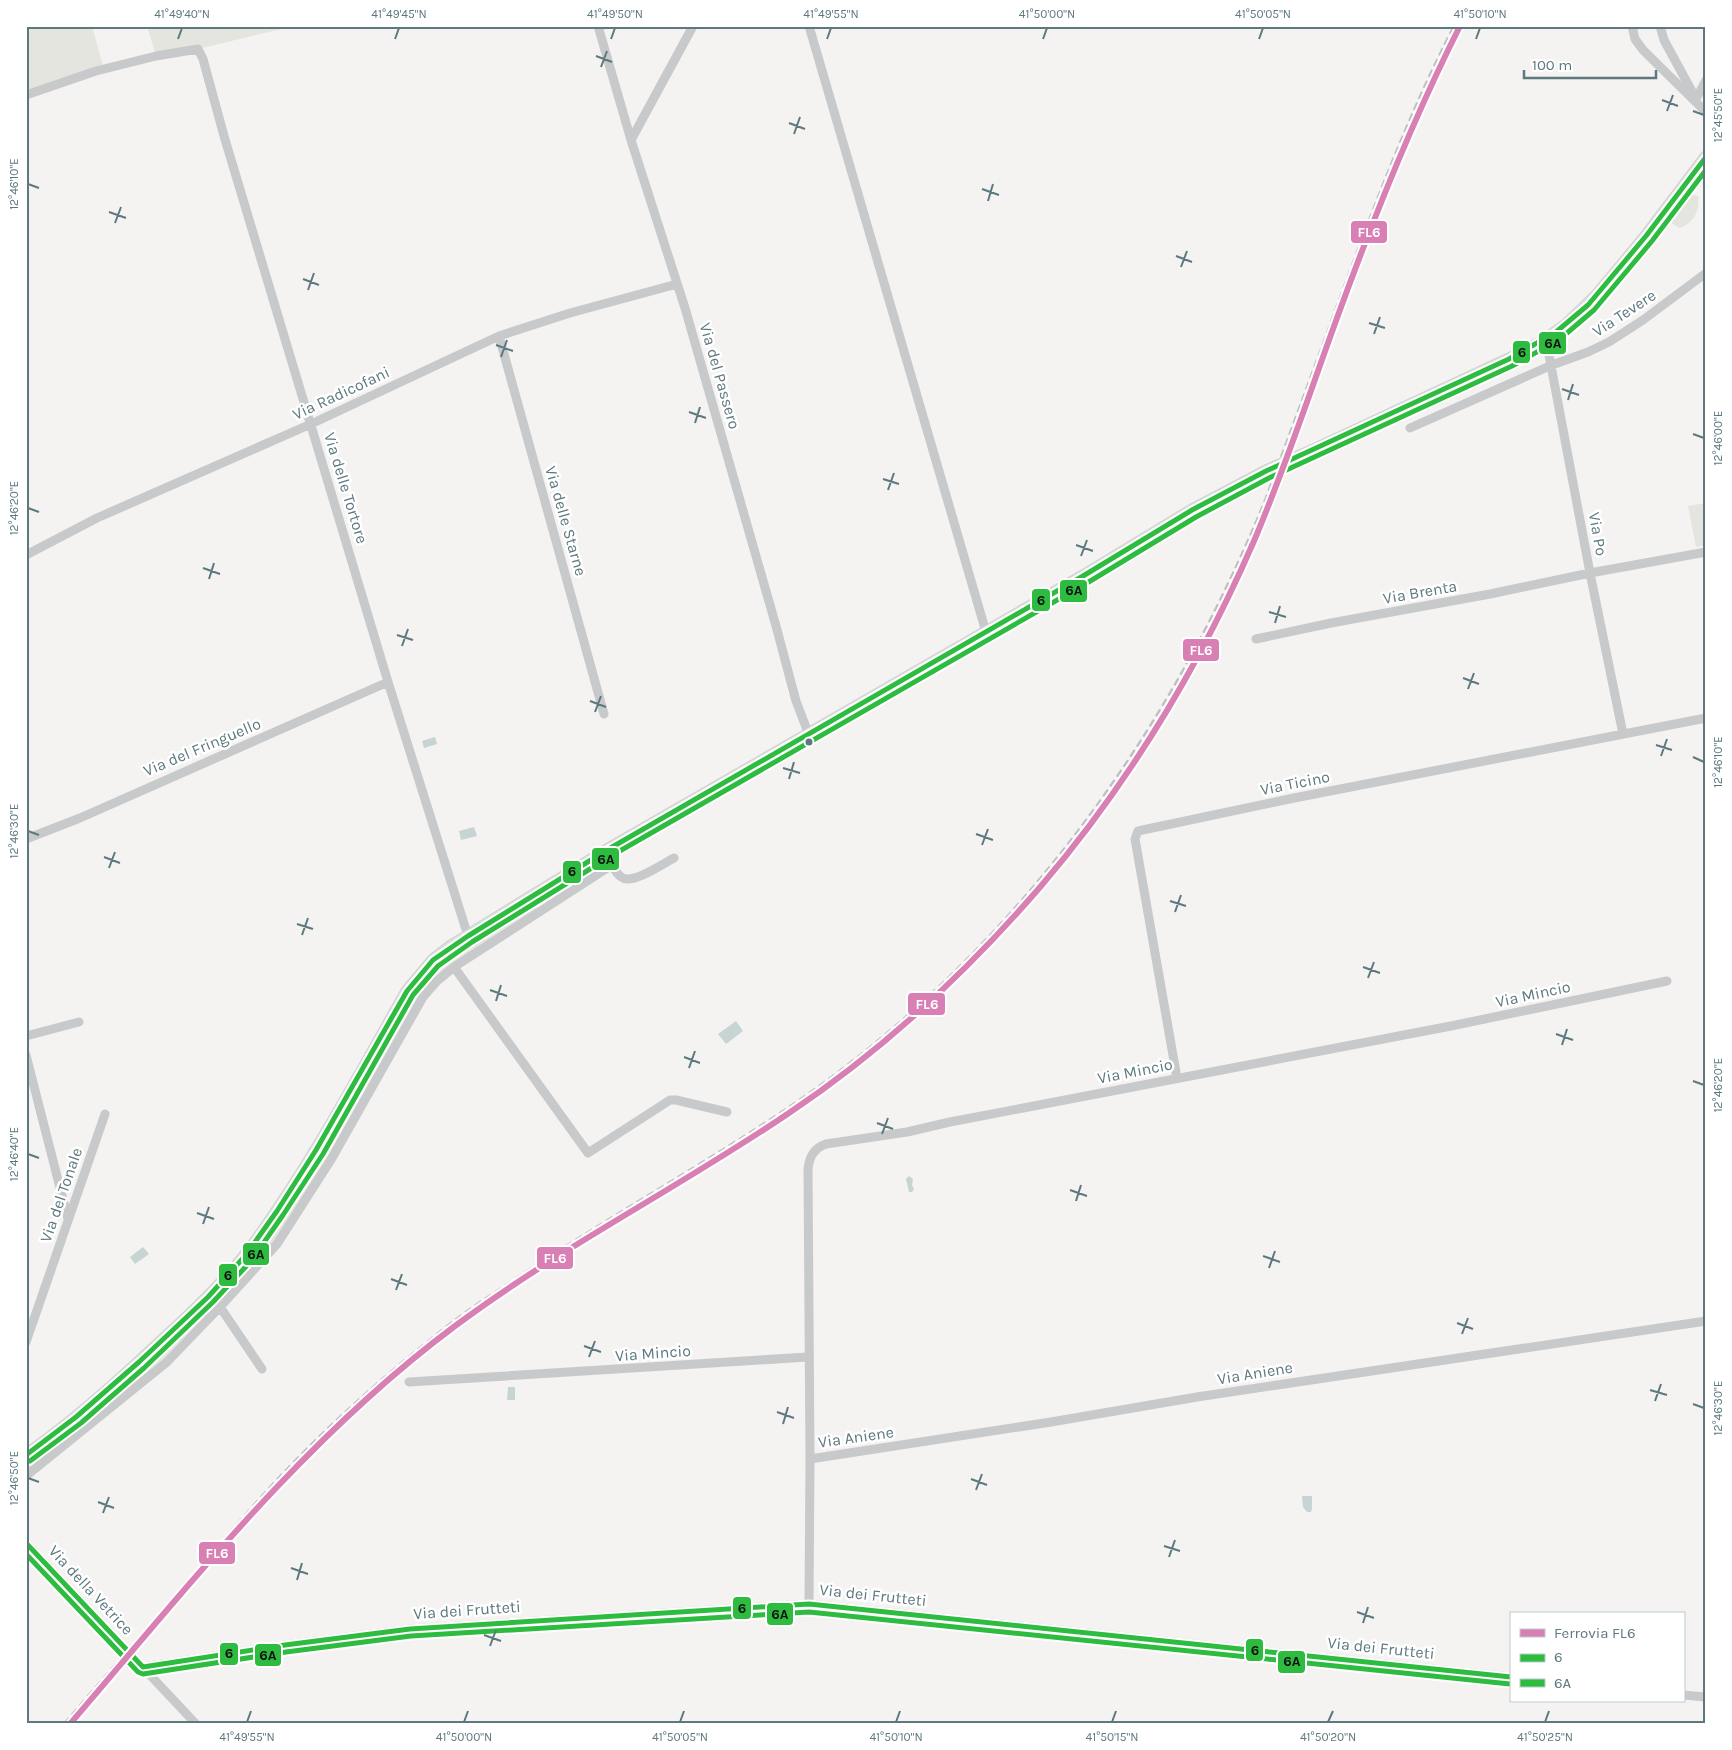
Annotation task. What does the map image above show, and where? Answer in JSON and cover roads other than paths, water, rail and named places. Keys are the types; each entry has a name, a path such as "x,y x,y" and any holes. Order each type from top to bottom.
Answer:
{"main road":[{"path":"26,1456 114,1385 188,1316 228,1275 255,1242 280,1206 325,1135 411,985 433,960 468,936 607,850 809,735 1192,510 1266,471 1475,375 1546,339 1571,321 1597,295 1646,236 1706,157"}],"street":[{"name":"Via del Passero","path":"598,26 631,140 677,284 796,701 809,735"},
{"path":"631,140 693,26"},
{"path":"809,26 986,632"},
{"path":"1632,26 1634,36 1639,45 1706,112"},
{"path":"1660,26 1663,38 1696,100"},
{"name":"Via delle Tortore","path":"26,96 96,71 156,56 198,49 203,59 224,136 388,682 468,936"},
{"path":"1696,100 1706,80"},
{"name":"Via Tevere","path":"1410,428 1609,342 1706,273"},
{"name":"Via Radicofani","path":"26,555 97,518 311,424 499,336 570,312 677,284"},
{"name":"Via delle Starne","path":"499,336 604,714"},
{"name":"Via Po","path":"1546,339 1590,573 1623,734"},
{"name":"Via Brenta","path":"1256,639 1706,552"},
{"name":"Via del Fringuello","path":"26,839 80,818 388,682"},
{"name":"Via Ticino","path":"1177,1078 1135,839 1138,831 1294,798 1706,718"},
{"path":"607,850 612,864 620,877 630,879 640,876 674,858"},
{"path":"26,1476 167,1362 277,1244 332,1158 423,997 437,981 454,967 612,864"},
{"path":"454,967 588,1152 670,1100 727,1112"},
{"name":"Via Mincio","path":"809,1604 808,1169 810,1158 818,1148 826,1144 907,1132 950,1122 1451,1026 1667,981"},
{"path":"26,1036 78,1022"},
{"path":"26,1055 68,1220"},
{"name":"Via del Tonale","path":"26,1342 105,1114"},
{"path":"220,1307 262,1369"},
{"name":"Via Aniene","path":"810,1459 1198,1397 1706,1321"},
{"name":"Via Mincio","path":"409,1382 593,1372 808,1357"},
{"name":"Via della Vetrice","path":"26,1543 196,1724"},
{"name":"Via dei Frutteti","path":"144,1667 285,1645 410,1629 809,1604 1510,1677"},
{"path":"1684,1695 1706,1697"}],"railway":[{"path":"64,1724 264,1494 326,1430 365,1394 425,1343 478,1303 786,1109 866,1051 940,986 1008,915 1071,839 1129,759 1180,675 1226,588 1266,498 1393,159 1422,92 1454,26"}],"rail line":[{"name":"FL6","path":"70,1724 252,1514 349,1415 401,1369 495,1297 579,1243 748,1140 824,1089 858,1063 922,1008 984,949 1041,886 1073,847 1104,806 1160,721 1210,633 1233,587 1276,486 1379,207 1409,134 1460,26"}]}
